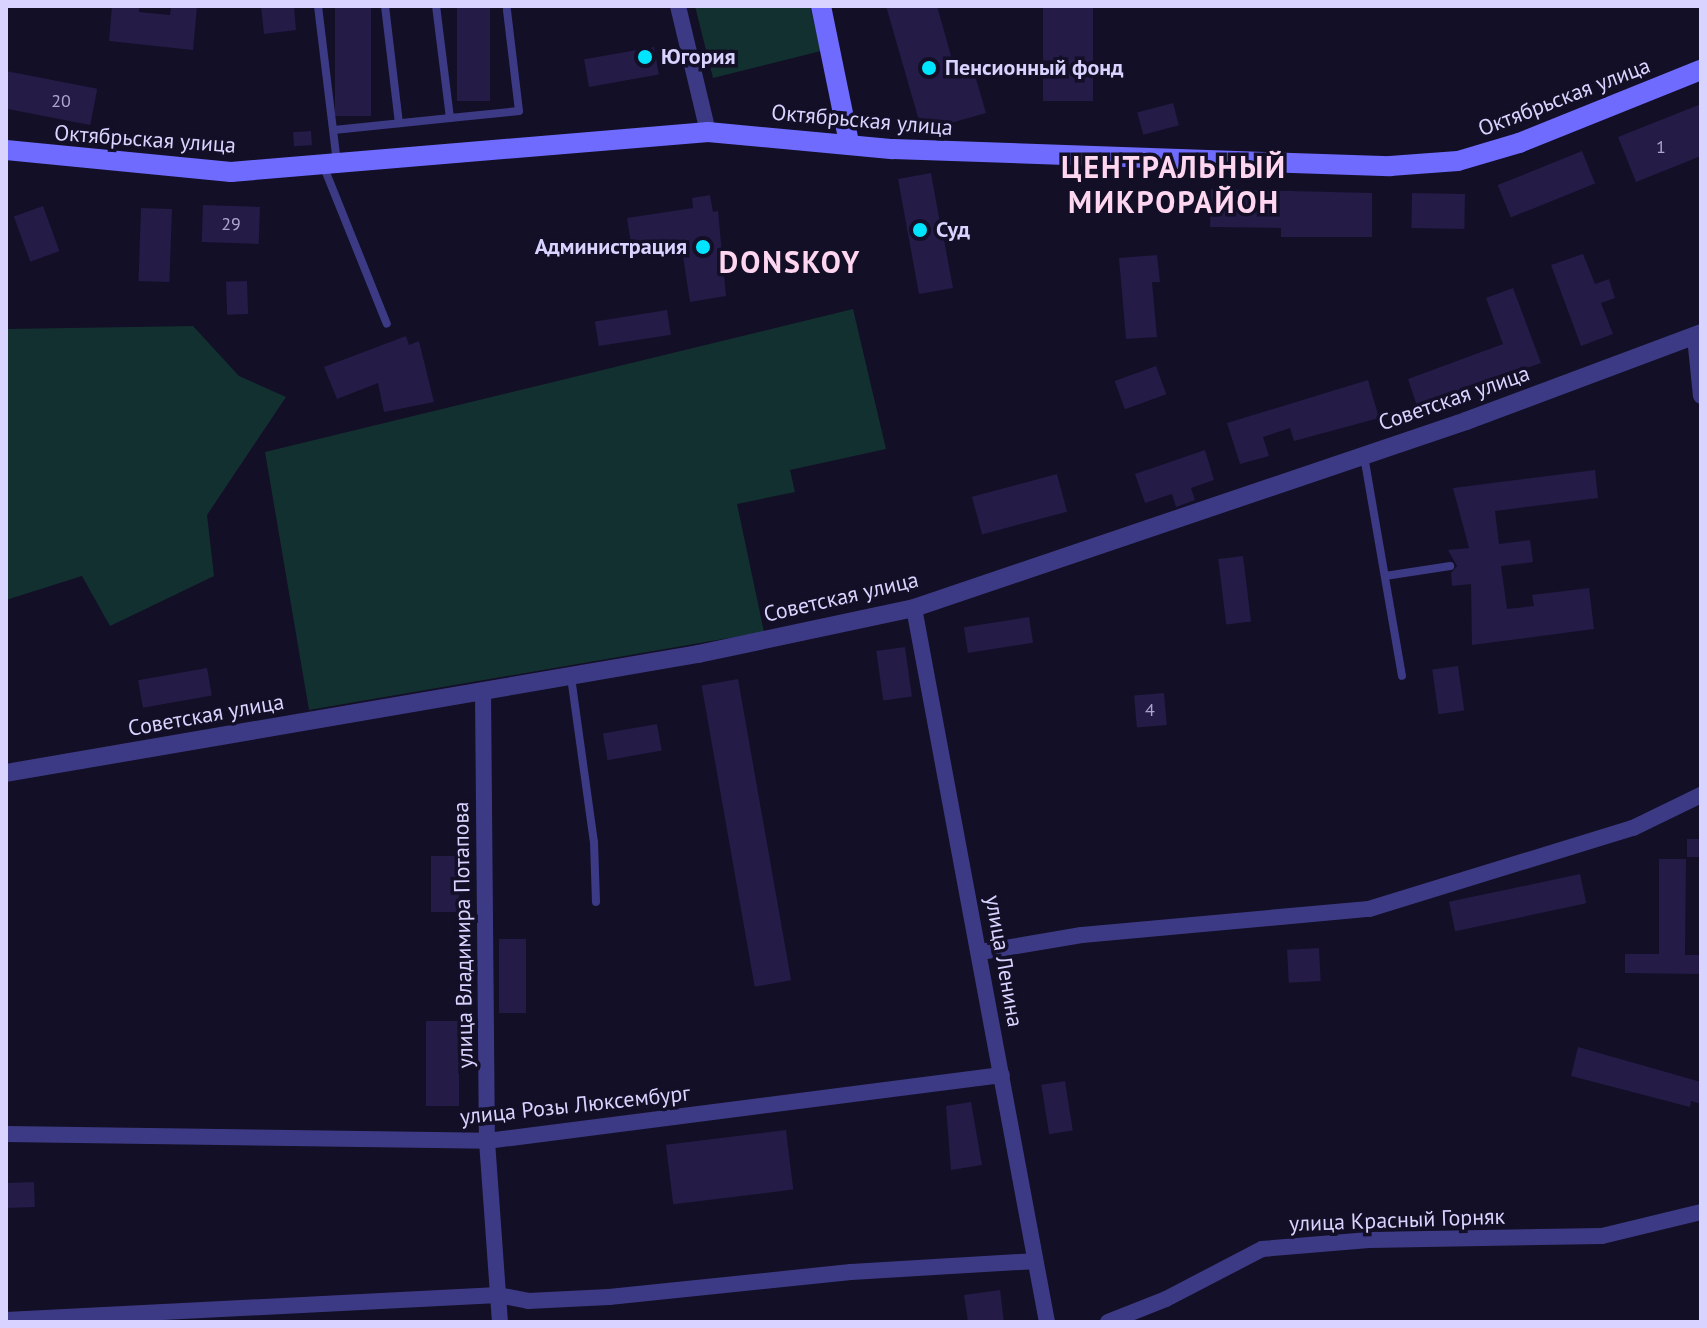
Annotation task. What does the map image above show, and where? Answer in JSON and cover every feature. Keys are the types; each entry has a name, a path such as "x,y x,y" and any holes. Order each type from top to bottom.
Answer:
{"main road":[{"path":"821,6 849,143"},
{"name":"Октябрьская улица","path":"6,150 231,172 708,132 893,149 1374,166 1458,161 1519,143 1701,70"}],"street":[{"path":"678,6 708,132"},
{"path":"1698,335 1701,396"},
{"name":"Советская улица","path":"6,773 571,677 914,608 1364,455 1698,335"},
{"name":"улица Ленина","path":"914,608 981,952 1047,1322"},
{"name":"улица Владимира Потапова","path":"483,692 487,1141 500,1322"},
{"path":"981,952 1082,935 1369,909 1633,828 1701,795"},
{"name":"улица Розы Люксембург","path":"6,1134 487,1141 1002,1075"},
{"name":"улица Красный Горняк","path":"1108,1322 1166,1299 1262,1249 1369,1240 1602,1236 1701,1212"},
{"path":"6,1320 498,1295 528,1301 609,1297 851,1272 1034,1261"}],"lane":[{"path":"318,6 334,130 330,164 334,202 387,324"},
{"path":"385,6 399,123"},
{"path":"436,6 450,118"},
{"path":"334,130 519,111 507,10"},
{"path":"1364,455 1402,676"},
{"path":"1385,576 1450,566"},
{"path":"571,677 594,842 596,902"}],"green space":[{"path":"695,6 810,6 821,51 713,78"},
{"path":"853,309 886,449 790,470 795,492 737,504 764,632 309,710 265,452"},
{"path":"193,326 239,376 286,397 207,515 214,576 110,626 82,576 6,600 6,329"}],"building":[{"path":"112,6 139,6 139,12 170,15 171,6 197,6 193,50 109,41"},
{"path":"261,6 294,6 296,30 264,34"},
{"path":"335,6 371,6 371,116 335,116"},
{"path":"457,6 490,6 490,101 457,101"},
{"name":"Пенсионный фонд","path":"886,6 937,6 955,70 972,65 986,113 922,131"},
{"path":"1043,6 1093,6 1093,101 1043,101"},
{"path":"654,47 659,75 589,87 584,59"},
{"path":"6,71 97,89 90,125 6,109"},
{"path":"1173,103 1179,125 1143,135 1137,113"},
{"path":"1701,104 1701,156 1636,182 1618,137"},
{"path":"311,131 312,145 294,146 293,132"},
{"path":"1582,151 1595,183 1511,218 1498,185"},
{"path":"931,173 940,223 952,221 955,238 944,240 953,288 919,294 898,179"},
{"path":"1211,189 1372,193 1372,237 1281,237 1281,228 1210,227"},
{"path":"1412,193 1465,194 1464,229 1411,228"},
{"name":"Администрация","path":"710,195 713,212 718,211 726,296 690,302 681,243 632,250 627,218 693,208 692,198"},
{"path":"203,205 260,207 259,244 202,242"},
{"path":"43,206 59,251 30,262 14,217"},
{"path":"141,208 172,209 169,282 138,281"},
{"path":"1583,254 1595,284 1609,279 1615,298 1601,303 1613,334 1581,346 1551,265"},
{"path":"1157,255 1160,282 1152,282 1157,337 1126,339 1119,258"},
{"path":"247,281 248,314 227,315 226,282"},
{"path":"1513,288 1541,363 1417,406 1408,379 1503,344 1486,298"},
{"path":"667,310 671,335 599,346 595,321"},
{"path":"406,336 409,345 419,341 434,402 384,412 378,383 337,399 324,367"},
{"path":"1156,366 1166,394 1125,409 1115,381"},
{"path":"1368,380 1379,418 1294,441 1290,428 1263,437 1269,456 1240,464 1227,423"},
{"path":"1205,450 1214,480 1191,488 1195,500 1176,507 1172,494 1145,503 1135,474"},
{"path":"1595,470 1598,498 1495,511 1499,544 1530,540 1533,562 1501,566 1507,609 1534,606 1532,595 1589,588 1594,629 1472,645 1471,584 1452,586 1451,573 1457,566 1448,550 1469,548 1453,488"},
{"path":"1057,474 1067,512 982,534 972,497"},
{"path":"1243,556 1251,622 1226,625 1218,559"},
{"path":"1029,617 1033,643 968,653 964,627"},
{"path":"905,647 912,697 883,701 876,651"},
{"path":"1458,666 1464,711 1439,714 1432,670"},
{"path":"207,668 212,696 143,708 138,680"},
{"path":"738,679 791,980 755,987 702,685"},
{"path":"1164,693 1167,725 1137,727 1134,696"},
{"path":"657,724 662,751 608,760 603,734"},
{"path":"1687,839 1701,839 1701,857 1687,857"},
{"path":"431,856 459,856 459,912 431,912"},
{"path":"1659,859 1686,859 1685,955 1701,955 1701,974 1625,973 1625,954 1659,954"},
{"path":"1580,874 1586,903 1455,931 1449,902"},
{"path":"499,939 526,939 526,1013 499,1013"},
{"path":"1319,948 1321,981 1289,983 1287,950"},
{"path":"426,1021 459,1021 459,1106 426,1106"},
{"path":"1578,1047 1701,1082 1701,1104 1691,1101 1690,1107 1571,1076"},
{"path":"1065,1081 1073,1130 1049,1134 1041,1085"},
{"path":"971,1102 982,1165 951,1170 946,1106"},
{"path":"786,1130 793,1190 673,1204 666,1145"},
{"path":"34,1182 35,1207 7,1208 6,1183"},
{"path":"1000,1290 1004,1322 968,1322 964,1295"}],"place":[{"name":"Югория","path":"645,57"},
{"name":"Пенсионный фонд","path":"929,68"},
{"name":"Суд","path":"920,230"},
{"name":"Администрация","path":"703,247"}],"district":[{"name":"ЦЕНТРАЛЬНЫЙ МИКРОРАЙОН","path":"1174,184"},
{"name":"DONSKOY","path":"790,262"}]}
